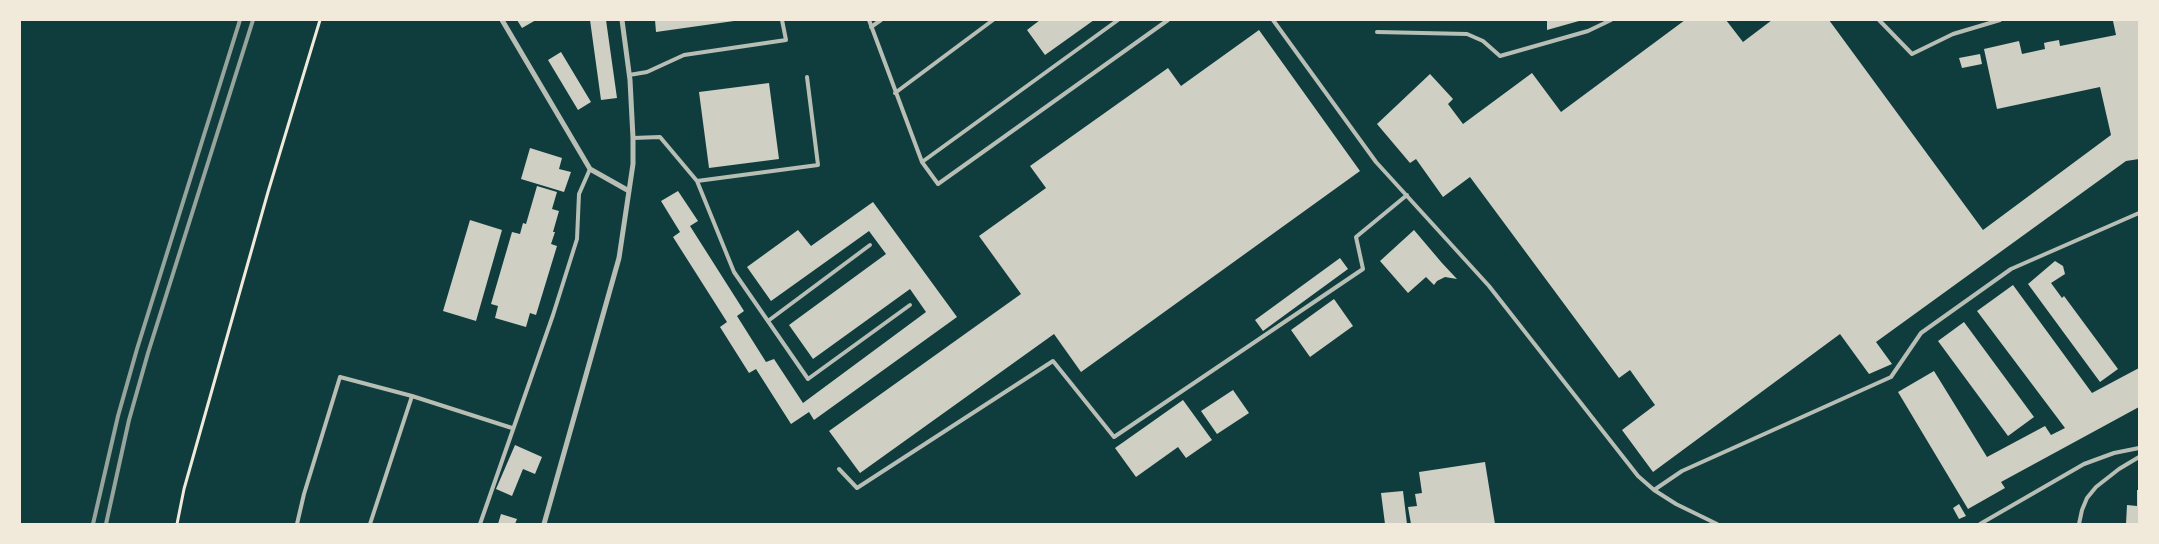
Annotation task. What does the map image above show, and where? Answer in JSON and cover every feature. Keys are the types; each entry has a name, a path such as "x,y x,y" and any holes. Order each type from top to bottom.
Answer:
{"street":[{"path":"502,20 590,169 629,192"},
{"path":"544,524 619,258 633,164 634,138 622,20"}],"lane":[{"path":"629,75 647,72 684,55 786,40 782,20"},
{"path":"869,20 922,162 938,184 1168,20"},
{"path":"871,27 881,20"},
{"path":"895,92 993,20"},
{"path":"922,162 1118,20"},
{"path":"1273,20 1376,162 1489,286 1638,476 1654,490 1676,504 1717,524"},
{"path":"1377,32 1467,34 1483,41 1500,56 1588,31 1611,20"},
{"path":"1879,20 1912,54 1953,34 2000,20"},
{"path":"697,181 818,165 807,77"},
{"path":"634,138 660,137 697,181 734,272 808,379 910,305"},
{"path":"480,524 512,428 538,361 577,239 579,194 590,169"},
{"path":"839,469 856,488 1054,361 1114,437 1363,269 1356,237 1407,195"},
{"path":"1654,490 1682,471 1891,377 1922,333 2011,269 2139,213"},
{"path":"768,320 870,245"},
{"path":"297,524 340,377 412,396 512,428"},
{"path":"370,524 412,396"},
{"path":"1980,524 2084,464 2114,453 2139,448"},
{"path":"2079,524 2084,504 2096,487 2119,469 2139,457"}],"path":[{"path":"177,524 184,490 265,202 320,20"}],"building":[{"path":"517,20 536,20 522,28"},
{"path":"590,20 606,20 617,98 601,100"},
{"path":"655,20 734,20 734,21 656,32"},
{"path":"1040,20 1094,20 1045,55 1027,30"},
{"path":"1547,20 1579,20 1579,21 1547,30"},
{"path":"1685,20 1726,20 1743,42 1772,20 1829,20 1983,230 2111,135 2100,87 1997,109 1984,49 2019,41 2022,54 2045,49 2044,43 2048,42 2059,40 2060,46 2116,35 2113,21 2139,20 2139,159 2126,161 1876,342 1892,364 1869,374 1840,334 1653,472 1622,430 1655,405 1630,370 1619,378 1470,177 1443,197 1416,159 1410,163 1377,124 1430,74 1453,99 1448,104 1463,124 1532,73 1561,112"},
{"path":"1259,30 1360,171 1081,372 1054,334 860,473 829,431 1021,294 979,236 1046,188 1030,166 1168,68 1181,86"},
{"path":"561,52 591,102 578,110 548,60"},
{"path":"1980,54 1982,64 1962,68 1959,58"},
{"path":"769,83 779,159 709,168 699,92"},
{"path":"530,148 562,158 559,169 571,172 564,192 521,179"},
{"path":"537,186 557,192 552,209 559,211 551,244 557,246 536,315 530,313 526,327 495,318 498,306 491,304 512,232 520,234 523,223 526,224"},
{"path":"678,191 698,221 690,226 744,311 737,316 766,362 774,359 803,403 926,312 910,289 813,359 789,325 886,254 869,231 771,301 747,267 798,230 811,246 873,202 957,317 814,420 809,412 791,424 756,369 749,373 720,327 727,322 673,237 680,232 661,201"},
{"path":"470,220 502,230 476,321 443,311"},
{"path":"1414,230 1457,279 1445,277 1434,285 1426,277 1408,293 1380,261"},
{"path":"1340,258 1348,269 1263,331 1255,320"},
{"path":"2055,261 2063,266 2065,274 2051,283 2062,298 2064,296 2118,369 2100,382 2028,284"},
{"path":"2013,285 2092,393 2139,368 2139,407 2001,482 2005,488 1968,509 1898,392 1934,371 1987,457 2045,426 2051,435 2065,428 1977,311"},
{"path":"1334,299 1353,326 1310,357 1291,330"},
{"path":"1964,322 2034,417 2008,436 1938,341"},
{"path":"1233,390 1249,413 1217,434 1201,411"},
{"path":"1183,400 1212,440 1186,458 1178,447 1136,477 1115,448"},
{"path":"515,445 542,457 535,474 523,469 512,496 496,489"},
{"path":"1485,462 1495,524 1411,524 1408,507 1417,506 1415,494 1422,493 1419,472"},
{"path":"2137,490 2139,490 2139,524 2126,524 2127,505 2137,506"},
{"path":"1403,491 1407,524 1385,524 1381,493"},
{"path":"1959,504 1966,516 1959,519 1953,508"},
{"path":"501,514 517,519 515,524 498,524"}],"railway":[{"path":"93,524 118,416 137,349 240,20"},
{"path":"106,524 129,420 148,353 253,20"}]}
